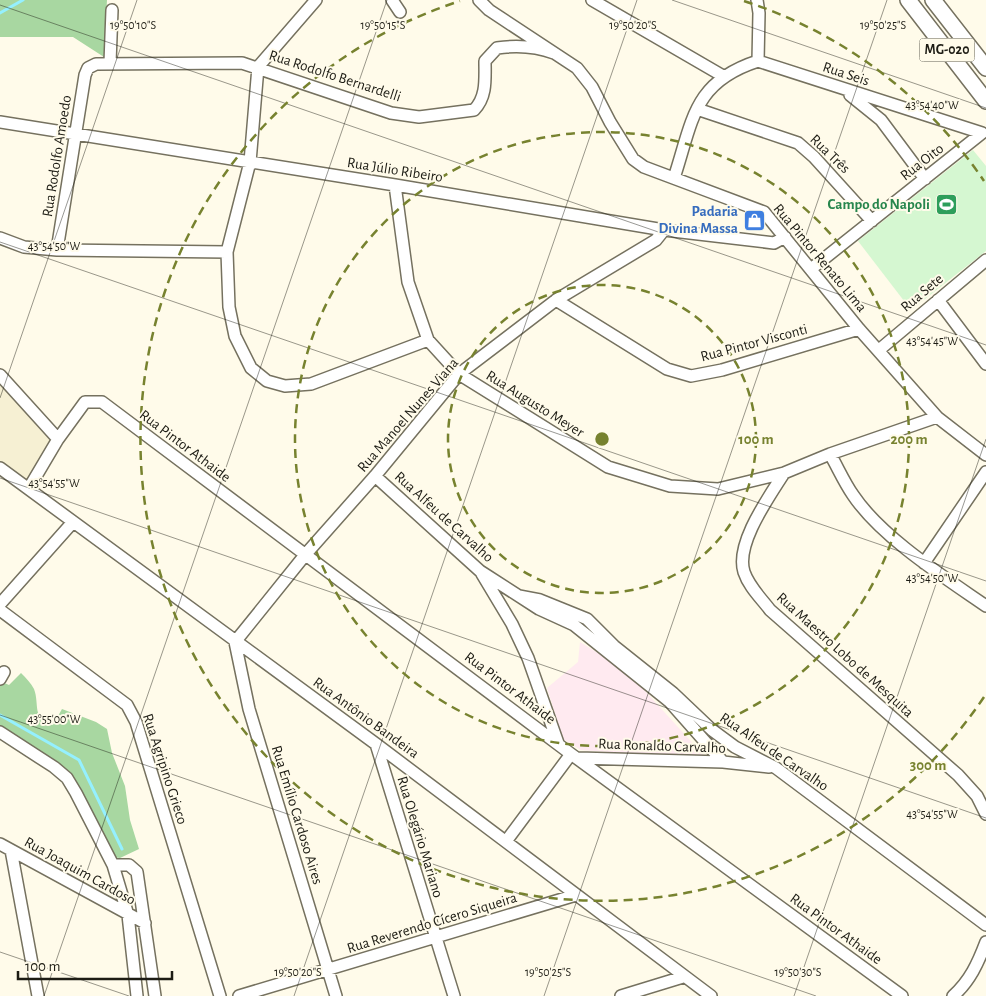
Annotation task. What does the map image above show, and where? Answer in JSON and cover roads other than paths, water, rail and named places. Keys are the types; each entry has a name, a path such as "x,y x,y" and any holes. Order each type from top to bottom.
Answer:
{"highway":[{"name":"MG-020","path":"908,0 986,101"},
{"name":"MG-020","path":"934,0 986,68"}],"street":[{"path":"316,0 258,67 250,162 227,252 229,307 235,336 251,368 267,381 285,386 311,384 428,340 408,282 395,184"},
{"path":"392,0 400,12"},
{"name":"Rua Pintor Renato Lima","path":"479,0 489,10 577,68 592,86 610,122 633,159 644,167 764,212 859,329 937,417 986,455"},
{"path":"588,0 723,76"},
{"path":"674,178 697,109 708,90 723,76 758,61 759,13 757,0"},
{"path":"110,63 112,10"},
{"name":"Rua Rodolfo Bernardelli","path":"88,68 96,64 110,63 242,63 391,113 419,117 474,110 479,105 485,89 485,61 497,48 514,46 538,47 554,53"},
{"name":"Rua Seis","path":"758,61 984,136"},
{"name":"Rua Rodolfo Amoedo","path":"56,250 85,75 88,68"},
{"path":"841,89 859,101 880,120 925,179"},
{"name":"Rua Três","path":"697,109 798,144 814,157 872,221"},
{"name":"Rua Júlio Ribeiro","path":"0,122 395,184 664,230 774,244 784,238"},
{"name":"Rua Oito","path":"811,269 925,179 984,136"},
{"name":"Rua Manoel Nunes Viana","path":"235,642 305,555 376,476 460,374 556,300 656,240 664,230"},
{"path":"0,238 24,247 56,250 227,252"},
{"name":"Rua Sete","path":"879,350 986,260"},
{"name":"Rua Pintor Visconti","path":"556,300 667,369 691,376 722,370 859,329"},
{"path":"938,300 986,364"},
{"name":"Rua Augusto Meyer","path":"428,340 460,374 608,467 670,486 718,489 784,474 830,454 937,417"},
{"path":"0,375 54,435 30,488"},
{"name":"Rua Pintor Athaide","path":"54,435 85,402 102,402 574,756 902,996"},
{"path":"830,454 853,496 884,530 924,563 986,606"},
{"name":"Rua Antônio Bandeira","path":"0,468 30,488 235,642 507,840 683,977 711,996"},
{"path":"924,563 986,472"},
{"name":"Rua Maestro Lobo de Mesquita","path":"784,474 760,514 743,551 743,570 750,586 770,610 958,775 977,796 986,814"},
{"name":"Rua Alfeu de Carvalho","path":"376,476 480,571 539,609 574,625 670,702 723,762"},
{"path":"0,604 73,522"},
{"path":"480,571 512,624 528,658 558,743"},
{"name":"Rua Alfeu de Carvalho","path":"519,596 540,600 587,619 614,646 673,693 712,730 735,747 776,768 986,926"},
{"name":"Rua Agripino Grieco","path":"0,610 127,705 136,722 220,996"},
{"name":"Rua Emílio Cardoso Aires","path":"235,642 249,709 336,996"},
{"path":"0,732 54,767 67,778 113,865 128,915 136,996"},
{"name":"Rua Olegário Mariano","path":"376,744 454,996"},
{"path":"507,840 574,756"},
{"name":"Rua Ronaldo Carvalho","path":"574,756 723,762 776,768"},
{"name":"Rua Joaquim Cardoso","path":"0,844 145,923"},
{"path":"11,850 38,996"},
{"path":"113,865 129,866 138,872 155,996"},
{"name":"Rua Reverendo Cícero Siqueira","path":"239,996 576,895"},
{"path":"953,996 964,987 976,968 986,942"},
{"path":"621,996 683,977"}],"waterway":[{"path":"0,13 23,0"},
{"path":"0,715 79,760 122,849"}],"place":[{"name":"Campo do Napoli","path":"946,204"},
{"name":"Padaria Divina Massa","path":"754,220"}]}
